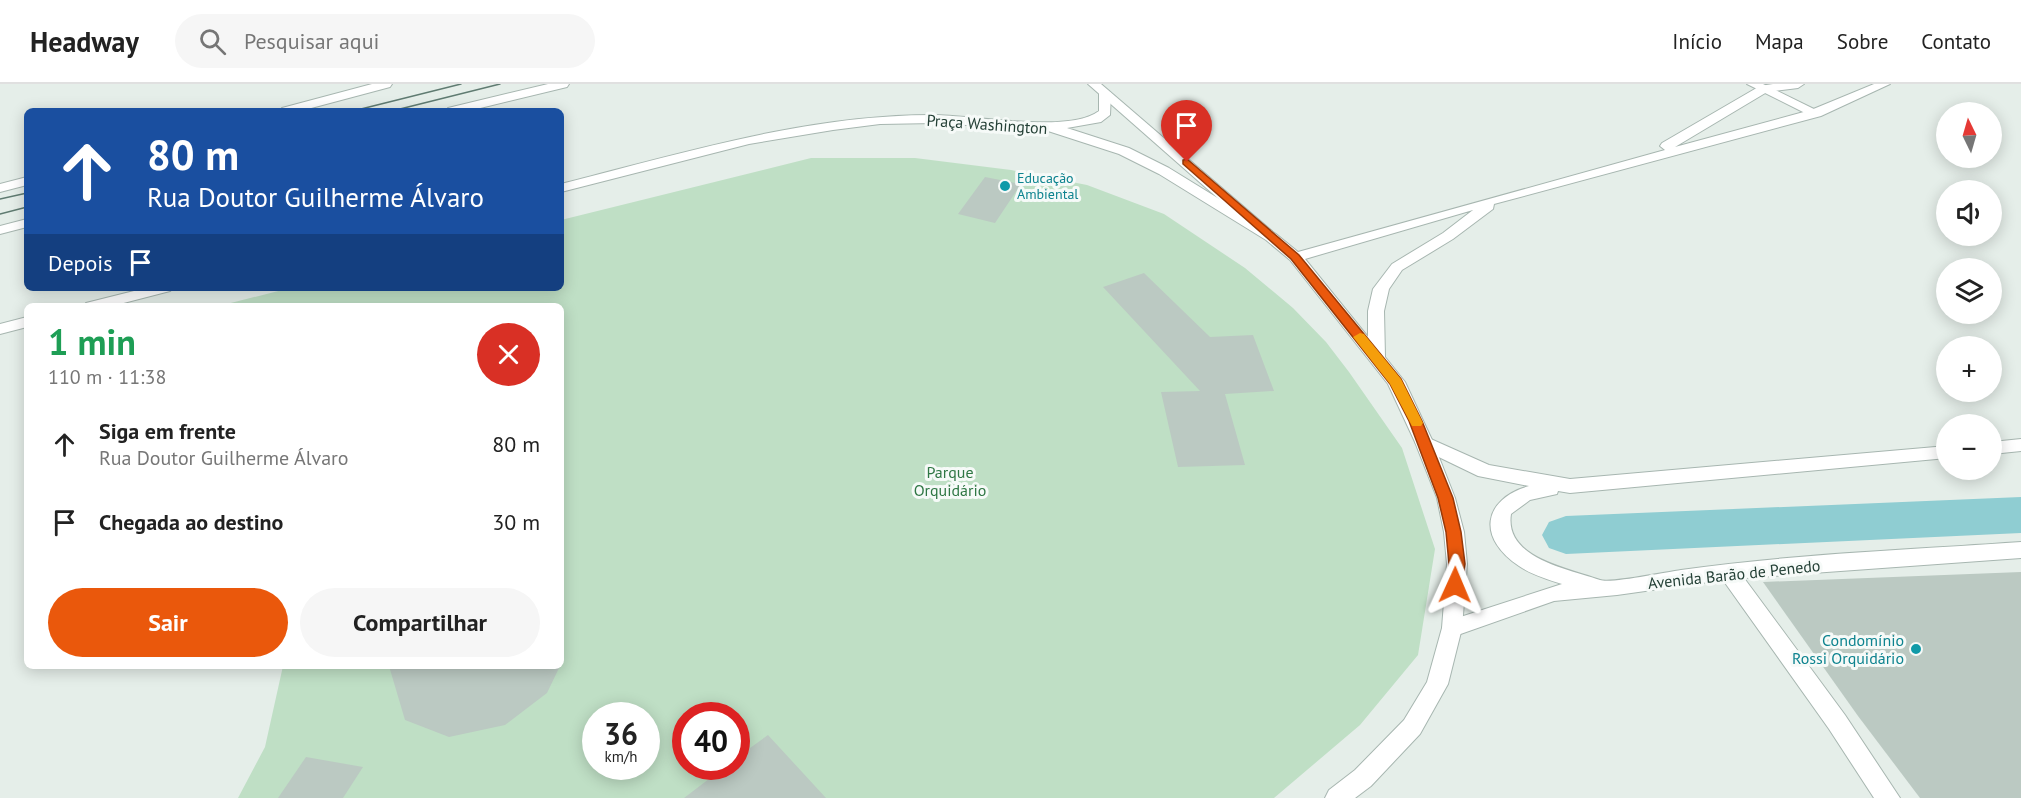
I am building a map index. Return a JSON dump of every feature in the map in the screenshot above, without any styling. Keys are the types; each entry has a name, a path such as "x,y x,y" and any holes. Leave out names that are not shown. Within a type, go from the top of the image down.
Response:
{"street":[{"path":"297,108 386,84"},
{"path":"464,108 563,84"},
{"path":"1094,84 1271,237"},
{"path":"1647,158 1758,87 1798,84"},
{"path":"1295,257 1497,199 1816,113 1884,84"},
{"path":"1758,87 1816,113"},
{"path":"1050,127 1096,119 1105,112 1105,93"},
{"name":"Praça Washington","path":"564,187 749,140 880,120 935,119 1050,127 1124,151 1164,171 1271,237 1295,257 1337,312 1377,356 1401,391 1446,498 1454,532 1457,564 1452,628 1437,684 1412,727 1363,778 1336,798"},
{"path":"0,188 24,182"},
{"path":"1377,356 1376,311 1381,289 1397,267 1448,236 1497,199"},
{"path":"0,231 24,224"},
{"path":"104,303 153,291"},
{"path":"0,329 24,323"},
{"path":"1424,442 1485,471 1570,486"},
{"path":"2002,447 2021,445"},
{"path":"1609,588 1572,580 1533,564 1512,549 1500,529 1502,511 1511,501 1527,492 1570,486 1936,453"},
{"name":"Avenida Barão de Penedo","path":"1452,628 1554,592 1609,588 1728,571 2021,550"},
{"path":"1728,571 1837,722 1888,798"}],"green space":[{"name":"Parque Orquidário","path":"811,158 915,158 1011,170 1087,185 1164,214 1245,268 1293,308 1326,342 1349,372 1402,448 1435,549 1418,655 1360,725 1274,798 238,798 265,747 282,669 564,669 564,303 231,303 278,291 564,291 564,219"}],"building":[{"path":"985,177 1021,184 995,223 958,214"},
{"path":"1144,273 1210,337 1253,335 1274,391 1225,394 1245,465 1178,467 1161,392 1200,391 1103,287"},
{"name":"Condomínio Rossi Orquidário","path":"2021,572 2021,798 1920,798 1858,716 1763,582"},
{"path":"390,669 559,669 547,693 505,725 449,737 405,720"},
{"path":"768,735 826,798 684,798 708,780 750,780 750,748"},
{"path":"306,757 363,767 343,798 278,798"}],"waterway":[{"path":"1566,535 2021,515"}],"tram line":[{"path":"365,108 461,84"},
{"path":"404,108 500,84"},
{"path":"0,199 24,194"},
{"path":"0,214 24,208"}],"slow traffic":[{"path":"1360,337 1396,382 1416,423"}],"place":[{"name":"Educação Ambiental","path":"1005,186"},
{"name":"Condomínio Rossi Orquidário","path":"1916,649"}],"route":[{"path":"1187,162 1295,257 1318,284 1337,312 1377,356 1396,382 1416,421 1446,498 1454,532 1457,564 1455,585"}]}
